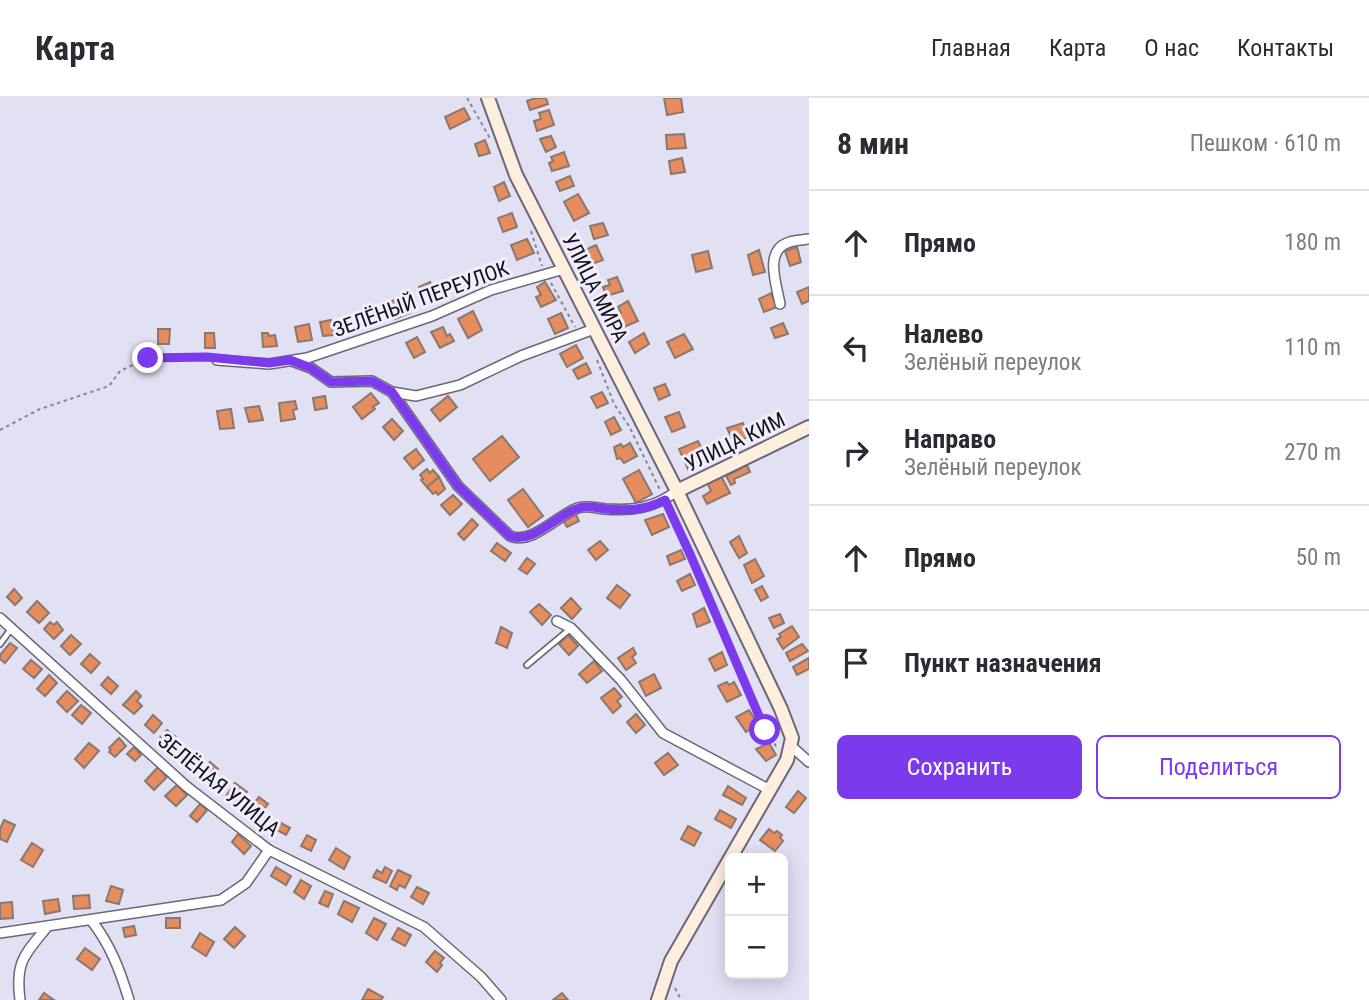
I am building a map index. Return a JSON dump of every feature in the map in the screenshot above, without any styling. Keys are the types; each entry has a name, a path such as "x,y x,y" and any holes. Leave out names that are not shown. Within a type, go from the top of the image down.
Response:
{"street":[{"name":"УЛИЦА МИРА","path":"488,98 516,175 677,491 781,709 791,742"},
{"path":"780,304 773,263 776,250 787,243 809,239"},
{"name":"ЗЕЛЁНЫЙ ПЕРЕУЛОК","path":"217,360 269,363 307,358 432,316 491,290 564,269"},
{"name":"ЗЕЛЁНЫЙ ПЕРЕУЛОК","path":"290,360 311,368 331,382 372,381 392,392 416,396 460,385 521,356 594,329"},
{"path":"392,392 458,486 510,536 519,540 564,513 582,506 627,511 649,508 677,491"},
{"name":"УЛИЦА КИМ","path":"677,491 809,427"},
{"name":"ЗЕЛЁНАЯ УЛИЦА","path":"0,618 186,786 270,849 424,927 481,977 501,1000"},
{"path":"557,621 572,628 621,680 663,733 770,790"},
{"path":"658,1000 671,961 787,760 791,742"},
{"path":"791,742 809,762"},
{"path":"0,933 220,900 246,883 270,849"},
{"path":"91,920 104,937 119,968 129,1000"},
{"path":"20,1000 21,960 48,926"}],"lane":[{"path":"527,664 572,628"},
{"path":"0,644 12,629"}],"path":[{"path":"467,98 494,145"},
{"path":"530,228 545,274 579,333"},
{"path":"594,353 614,404 629,426 690,554 765,730 787,760"},
{"path":"0,430 40,409 109,386 120,371 148,358 207,357 217,360"}],"building":[{"path":"546,98 548,104 530,110 527,101"},
{"path":"664,98 681,98 683,112 667,115"},
{"path":"464,108 470,119 450,129 445,117"},
{"path":"549,110 554,125 537,131 534,121 541,119 539,113"},
{"path":"684,134 686,148 667,149 666,135"},
{"path":"551,136 556,147 546,152 540,139"},
{"path":"485,140 490,153 479,156 475,144"},
{"path":"564,152 569,166 552,171 549,163 553,161 551,157"},
{"path":"682,158 685,172 671,174 669,161"},
{"path":"570,176 574,186 560,191 556,182"},
{"path":"504,182 510,196 499,201 494,187"},
{"path":"578,194 589,213 574,221 564,202"},
{"path":"512,213 517,227 503,232 498,218"},
{"path":"603,223 608,235 594,239 590,226"},
{"path":"527,239 534,253 517,260 511,245"},
{"path":"596,245 603,260 592,264 585,250"},
{"path":"797,247 801,262 790,266 785,251"},
{"path":"759,250 765,272 753,275 748,255"},
{"path":"708,251 712,268 696,272 692,255"},
{"path":"459,277 465,290 456,293 451,280"},
{"path":"617,277 623,291 606,296 603,287 610,285 608,280"},
{"path":"430,282 438,300 426,304 419,287"},
{"path":"545,282 556,300 541,307 536,297 541,295 537,287"},
{"path":"809,287 809,301 802,304 797,292"},
{"path":"771,293 777,307 764,312 759,299"},
{"path":"408,295 412,303 408,306 410,313 395,319 389,302"},
{"path":"628,301 638,321 624,327 617,315 621,313 618,307"},
{"path":"375,308 379,323 367,326 364,311"},
{"path":"473,311 482,330 468,338 458,319"},
{"path":"561,313 568,328 555,334 548,319"},
{"path":"331,320 334,335 323,336 320,322"},
{"path":"783,323 788,334 775,338 771,328"},
{"path":"309,324 312,340 298,342 295,327"},
{"path":"443,327 447,336 450,334 454,341 440,348 431,332"},
{"path":"158,329 170,329 169,344 158,344"},
{"path":"205,333 214,333 215,348 205,348"},
{"path":"262,333 275,335 277,346 263,347"},
{"path":"644,333 649,344 635,353 629,342"},
{"path":"684,334 693,349 675,358 667,342"},
{"path":"417,337 425,352 414,358 406,343"},
{"path":"576,345 583,358 567,367 560,354"},
{"path":"586,363 591,373 578,379 573,370"},
{"path":"665,384 670,395 659,400 654,388"},
{"path":"602,392 608,403 597,408 591,397"},
{"path":"371,393 379,403 362,419 353,407"},
{"path":"325,396 327,408 315,410 313,398"},
{"path":"448,396 457,407 440,421 431,410"},
{"path":"295,401 295,419 281,421 279,403"},
{"path":"259,406 263,420 249,422 245,408"},
{"path":"231,409 234,428 220,429 217,411"},
{"path":"679,412 685,427 672,432 665,417"},
{"path":"614,417 621,430 611,435 605,422"},
{"path":"392,419 403,431 394,440 383,427"},
{"path":"743,423 748,437 734,443 727,428"},
{"path":"502,436 519,457 490,481 473,459"},
{"path":"698,441 707,459 688,469 679,449"},
{"path":"630,443 637,456 624,463 620,458 617,459 614,447 621,444 623,447"},
{"path":"416,449 424,460 413,469 404,458"},
{"path":"747,465 750,472 734,479 735,483 731,485 726,476"},
{"path":"427,469 430,473 433,470 439,477 427,487 420,475"},
{"path":"639,470 652,494 636,503 623,479"},
{"path":"721,476 730,493 707,504 703,496 711,491 707,482"},
{"path":"439,477 445,489 438,495 436,492 433,494 427,487"},
{"path":"523,489 543,516 528,527 508,500"},
{"path":"453,495 462,504 450,515 441,505"},
{"path":"575,513 579,521 567,527 562,519"},
{"path":"663,514 669,527 652,535 645,520"},
{"path":"472,519 478,525 464,540 458,534"},
{"path":"739,536 747,553 739,558 730,542"},
{"path":"600,541 608,550 596,560 588,550"},
{"path":"497,543 511,553 505,561 491,551"},
{"path":"681,550 685,559 670,565 667,556"},
{"path":"527,558 535,564 527,574 519,569"},
{"path":"755,559 764,576 752,583 744,565"},
{"path":"690,574 695,585 682,591 677,581"},
{"path":"617,585 630,595 620,608 607,598"},
{"path":"762,586 768,597 761,601 755,590"},
{"path":"14,589 22,598 15,605 7,597"},
{"path":"571,598 581,609 572,619 561,608"},
{"path":"37,601 49,613 39,623 27,612"},
{"path":"539,604 551,615 542,625 530,612"},
{"path":"704,608 710,622 697,627 693,614"},
{"path":"780,614 784,623 774,628 769,618"},
{"path":"50,622 54,625 57,622 63,630 54,639 44,629"},
{"path":"792,626 799,637 783,649 777,639 781,637 779,634"},
{"path":"501,627 512,633 507,648 496,643"},
{"path":"71,635 81,644 70,655 61,646"},
{"path":"568,635 578,646 569,655 559,644"},
{"path":"10,643 17,648 5,663 0,659 0,655"},
{"path":"802,644 808,651 790,661 786,653"},
{"path":"633,648 636,654 632,657 636,663 626,670 618,658"},
{"path":"722,652 727,665 715,671 709,659"},
{"path":"90,654 100,663 91,673 81,664"},
{"path":"809,658 809,669 797,675 793,667"},
{"path":"31,660 42,669 34,678 23,669"},
{"path":"594,661 602,671 587,683 579,674"},
{"path":"654,674 661,688 646,696 639,682"},
{"path":"49,675 57,683 45,696 37,689"},
{"path":"108,677 118,686 111,694 101,685"},
{"path":"727,682 729,685 734,682 741,695 727,702 718,686"},
{"path":"614,688 622,697 617,701 621,706 613,713 601,698"},
{"path":"67,691 78,701 67,712 57,702"},
{"path":"136,691 141,696 137,701 142,706 134,714 123,705"},
{"path":"81,705 91,713 82,724 72,715"},
{"path":"749,710 758,724 746,732 736,717"},
{"path":"636,714 645,725 636,733 627,722"},
{"path":"153,715 162,723 154,733 145,725"},
{"path":"167,730 176,737 169,747 159,739"},
{"path":"119,738 126,746 115,757 109,752 109,748"},
{"path":"89,743 99,751 84,768 75,759"},
{"path":"769,743 776,755 766,761 756,749"},
{"path":"134,747 141,755 135,761 127,754"},
{"path":"194,752 203,761 196,769 186,760"},
{"path":"668,753 678,765 664,775 655,763"},
{"path":"210,762 218,769 209,781 200,773"},
{"path":"158,767 167,777 154,790 145,781"},
{"path":"235,783 247,792 237,804 226,796"},
{"path":"177,785 187,795 176,806 165,796"},
{"path":"728,786 746,798 742,805 723,795"},
{"path":"798,791 806,798 794,813 786,807"},
{"path":"259,797 268,804 256,819 247,812"},
{"path":"200,804 207,810 197,822 190,816"},
{"path":"720,810 736,819 731,828 715,819"},
{"path":"4,820 15,825 7,842 0,839"},
{"path":"279,822 290,828 286,835 275,829"},
{"path":"688,826 701,833 694,846 681,839"},
{"path":"769,829 782,835 780,837 783,841 775,851 760,840"},
{"path":"238,834 251,846 244,854 232,842"},
{"path":"307,835 316,840 311,851 301,846"},
{"path":"32,843 43,850 33,867 21,860"},
{"path":"336,848 350,857 344,869 329,860"},
{"path":"276,867 291,876 286,885 271,876"},
{"path":"385,867 392,871 386,883 373,877 377,870 382,873"},
{"path":"398,870 411,876 405,888 399,885 397,890 390,886"},
{"path":"301,880 311,886 304,899 294,892"},
{"path":"111,886 123,890 119,904 106,901"},
{"path":"417,887 429,893 423,904 411,897"},
{"path":"325,891 333,894 328,907 319,903"},
{"path":"89,895 90,908 74,909 73,896"},
{"path":"58,899 60,911 45,914 43,901"},
{"path":"344,901 359,908 352,922 338,914"},
{"path":"12,902 13,918 0,919 0,903"},
{"path":"166,918 180,918 180,928 166,928"},
{"path":"374,918 386,924 377,940 366,933"},
{"path":"134,926 136,935 125,937 123,928"},
{"path":"235,927 245,936 234,948 224,939"},
{"path":"398,928 411,935 405,946 392,939"},
{"path":"200,933 214,942 206,956 192,947"},
{"path":"85,948 100,959 92,970 77,959"},
{"path":"435,951 444,958 437,972 426,962"},
{"path":"368,989 383,997 381,1000 362,1000"},
{"path":"44,993 54,1000 39,1000"},
{"path":"562,993 568,1000 553,1000"}],"route":[{"path":"148,358 207,357 269,363 290,360 311,368 331,382 372,381 392,392 458,486 510,536 519,540 564,513 582,506 627,511 649,508 665,500 765,730"}]}
